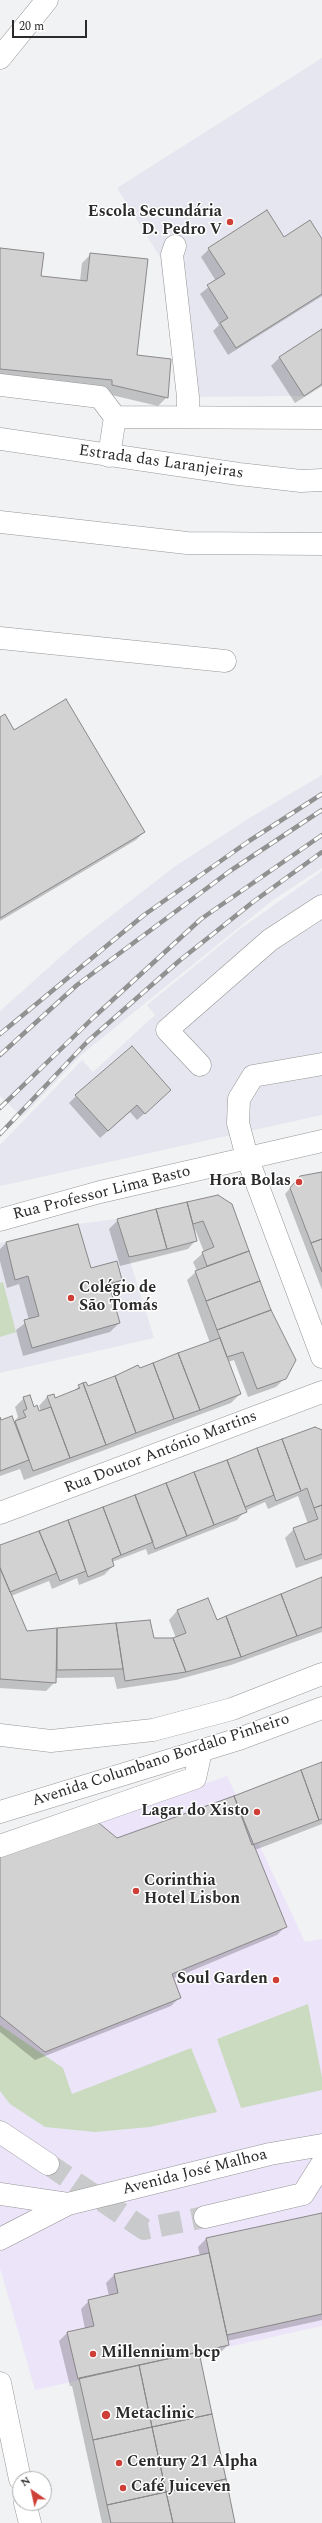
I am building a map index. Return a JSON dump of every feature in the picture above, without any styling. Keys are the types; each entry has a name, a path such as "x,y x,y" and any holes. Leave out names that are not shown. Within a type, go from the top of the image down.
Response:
{"street":[{"path":"0,58 47,0"},
{"path":"174,246 172,255 188,397 188,417"},
{"path":"0,385 100,397 114,417 109,456"},
{"path":"114,417 322,418"},
{"name":"Estrada das Laranjeiras","path":"0,439 109,456 301,481 322,480"},
{"path":"0,522 188,543 322,544"},
{"path":"0,638 225,661"},
{"path":"200,1065 167,1030 270,940 322,906"},
{"path":"322,1064 253,1076 239,1098 238,1123 247,1158 322,1357"},
{"name":"Rua Professor Lima Basto","path":"0,1220 100,1192 322,1141"},
{"name":"Rua Doutor António Martins","path":"0,1513 322,1392"},
{"name":"Avenida Columbano Bordalo Pinheiro","path":"0,1735 51,1740 153,1730 232,1709 322,1674"},
{"name":"Avenida Columbano Bordalo Pinheiro","path":"0,1812 201,1751 322,1708"},
{"path":"0,1846 195,1778 201,1751"},
{"path":"0,2132 48,2164"},
{"name":"Avenida José Malhoa","path":"0,2239 68,2204 270,2154 322,2145"},
{"path":"204,2217 303,2194 322,2164"},
{"name":"Avenida José Malhoa","path":"0,2194 68,2204"},
{"path":"0,2383 18,2471"},
{"path":"27,2511 30,2523"}],"shaded area":[{"name":"Escola Secundária D. Pedro V","path":"322,58 322,384 304,396 177,397 160,257 117,188"},
{"path":"322,775 322,868 273,900 81,1055 22,1117 0,1096 0,1011 75,944 174,867 251,817"},
{"path":"322,871 322,1115 0,1186 0,1145 82,1060 93,1072 155,1015 147,1005 240,929"},
{"name":"Colégio de São Tomás","path":"117,1219 154,1338 0,1373 0,1243 78,1224"},
{"path":"227,1776 305,1942 322,1939 322,2326 35,2390 0,2268 0,1855"}],"green space":[{"path":"3,1282 16,1332 0,1337 0,1283"},
{"path":"308,2004 322,2078 322,2090 241,2108 217,2039"},
{"path":"0,2025 63,2068 72,2094 191,2048 217,2112 150,2127 95,2132 45,2127 10,2104 0,2091"}],"building":[{"path":"267,210 284,237 310,220 322,239 322,294 236,348 220,323 228,318 207,285 225,274 208,248"},
{"path":"0,248 44,253 41,276 87,281 90,253 148,259 137,355 171,359 168,398 112,385 112,380 0,369"},
{"path":"322,329 322,384 304,396 279,357"},
{"path":"66,699 145,832 0,918 0,717 5,714 14,730"},
{"path":"132,1046 171,1090 145,1114 137,1105 108,1131 75,1095"},
{"path":"322,1172 322,1239 311,1243 290,1188 300,1176"},
{"path":"218,1195 232,1204 249,1251 207,1266 202,1252 214,1247 203,1221 193,1224 187,1202"},
{"path":"187,1202 197,1241 167,1249 156,1209"},
{"path":"156,1209 167,1249 129,1257 117,1219"},
{"path":"78,1224 91,1268 117,1261 122,1280 109,1284 120,1323 32,1348 24,1320 39,1316 28,1276 15,1280 6,1242"},
{"path":"322,1239 322,1272 311,1243"},
{"path":"249,1251 260,1281 206,1301 195,1271"},
{"path":"260,1281 271,1310 217,1330 206,1301"},
{"path":"271,1310 296,1360 286,1379 257,1389 243,1352 227,1357 217,1330"},
{"path":"220,1338 241,1394 200,1410 178,1353"},
{"path":"178,1353 200,1410 174,1419 153,1363"},
{"path":"153,1363 174,1419 136,1433 115,1376 138,1365 140,1368"},
{"path":"115,1376 136,1433 106,1445 83,1383 86,1382 88,1386"},
{"path":"83,1383 106,1445 70,1458 47,1396 54,1394 55,1398 80,1388 78,1385"},
{"path":"30,1395 34,1407 37,1405 39,1411 51,1407 70,1458 33,1471 15,1421 26,1417 23,1411 27,1409 23,1397"},
{"path":"12,1416 29,1460 0,1471 0,1417 1,1420"},
{"path":"315,1427 322,1430 322,1505 314,1508 307,1488 301,1491 282,1439"},
{"path":"282,1439 301,1491 276,1501 257,1448"},
{"path":"257,1448 274,1495 245,1507 227,1460"},
{"path":"227,1460 247,1512 214,1525 194,1472"},
{"path":"194,1472 214,1525 187,1536 166,1483"},
{"path":"166,1483 187,1536 155,1549 135,1495"},
{"path":"135,1495 153,1542 121,1555 103,1507"},
{"path":"322,1505 322,1554 305,1560 293,1528 318,1519 314,1508"},
{"path":"103,1507 121,1555 112,1559 114,1566 88,1577 68,1520"},
{"path":"68,1520 86,1571 60,1581 39,1531"},
{"path":"39,1531 57,1573 10,1592 0,1568 0,1545"},
{"path":"0,1568 27,1631 57,1628 56,1683 0,1679"},
{"path":"322,1577 322,1627 297,1636 281,1594"},
{"path":"281,1594 297,1636 241,1657 226,1616"},
{"path":"208,1598 217,1620 226,1616 241,1657 186,1672 173,1638 186,1633 177,1610"},
{"path":"150,1620 154,1638 173,1638 186,1672 125,1681 116,1623"},
{"path":"116,1623 123,1669 57,1670 57,1628"},
{"path":"322,1762 322,1819 319,1820 301,1770"},
{"path":"301,1770 319,1820 252,1845 234,1796"},
{"name":"Corinthia Hotel Lisbon","path":"234,1796 287,1927 172,1974 181,1998 45,2052 0,2016 0,1855 94,1819 117,1838"},
{"path":"322,2213 322,2314 227,2335 206,2238"},
{"path":"209,2253 229,2345 78,2379 67,2332 94,2326 88,2300 118,2293 114,2274"},
{"path":"199,2352 212,2414 152,2427 139,2365"},
{"path":"139,2365 152,2427 93,2440 79,2378"},
{"path":"212,2414 226,2479 166,2492 152,2427"},
{"path":"152,2427 166,2492 107,2505 93,2440"},
{"path":"226,2479 235,2523 173,2523 166,2492"},
{"path":"166,2492 173,2523 111,2523 107,2505"}],"tunnel":[{"path":"48,2164 144,2229 205,2217"}],"railway":[{"path":"0,1034 144,915 249,841 322,794"},
{"path":"0,1055 77,985 230,871 322,810"},
{"path":"0,1108 94,1017 201,919 322,835"},
{"path":"0,1134 88,1041 179,961 253,902 322,852"}],"place":[{"name":"Escola Secundária D. Pedro V","path":"230,222"},
{"name":"Hora Bolas","path":"299,1182"},
{"name":"Colégio de São Tomás","path":"71,1298"},
{"name":"Lagar do Xisto","path":"257,1812"},
{"name":"Corinthia Hotel Lisbon","path":"136,1891"},
{"name":"Soul Garden","path":"276,1980"},
{"name":"Millennium bcp","path":"93,2354"},
{"name":"Metaclinic","path":"106,2415"},
{"name":"Century 21 Alpha","path":"119,2463"},
{"name":"Café Juiceven","path":"123,2488"}]}
